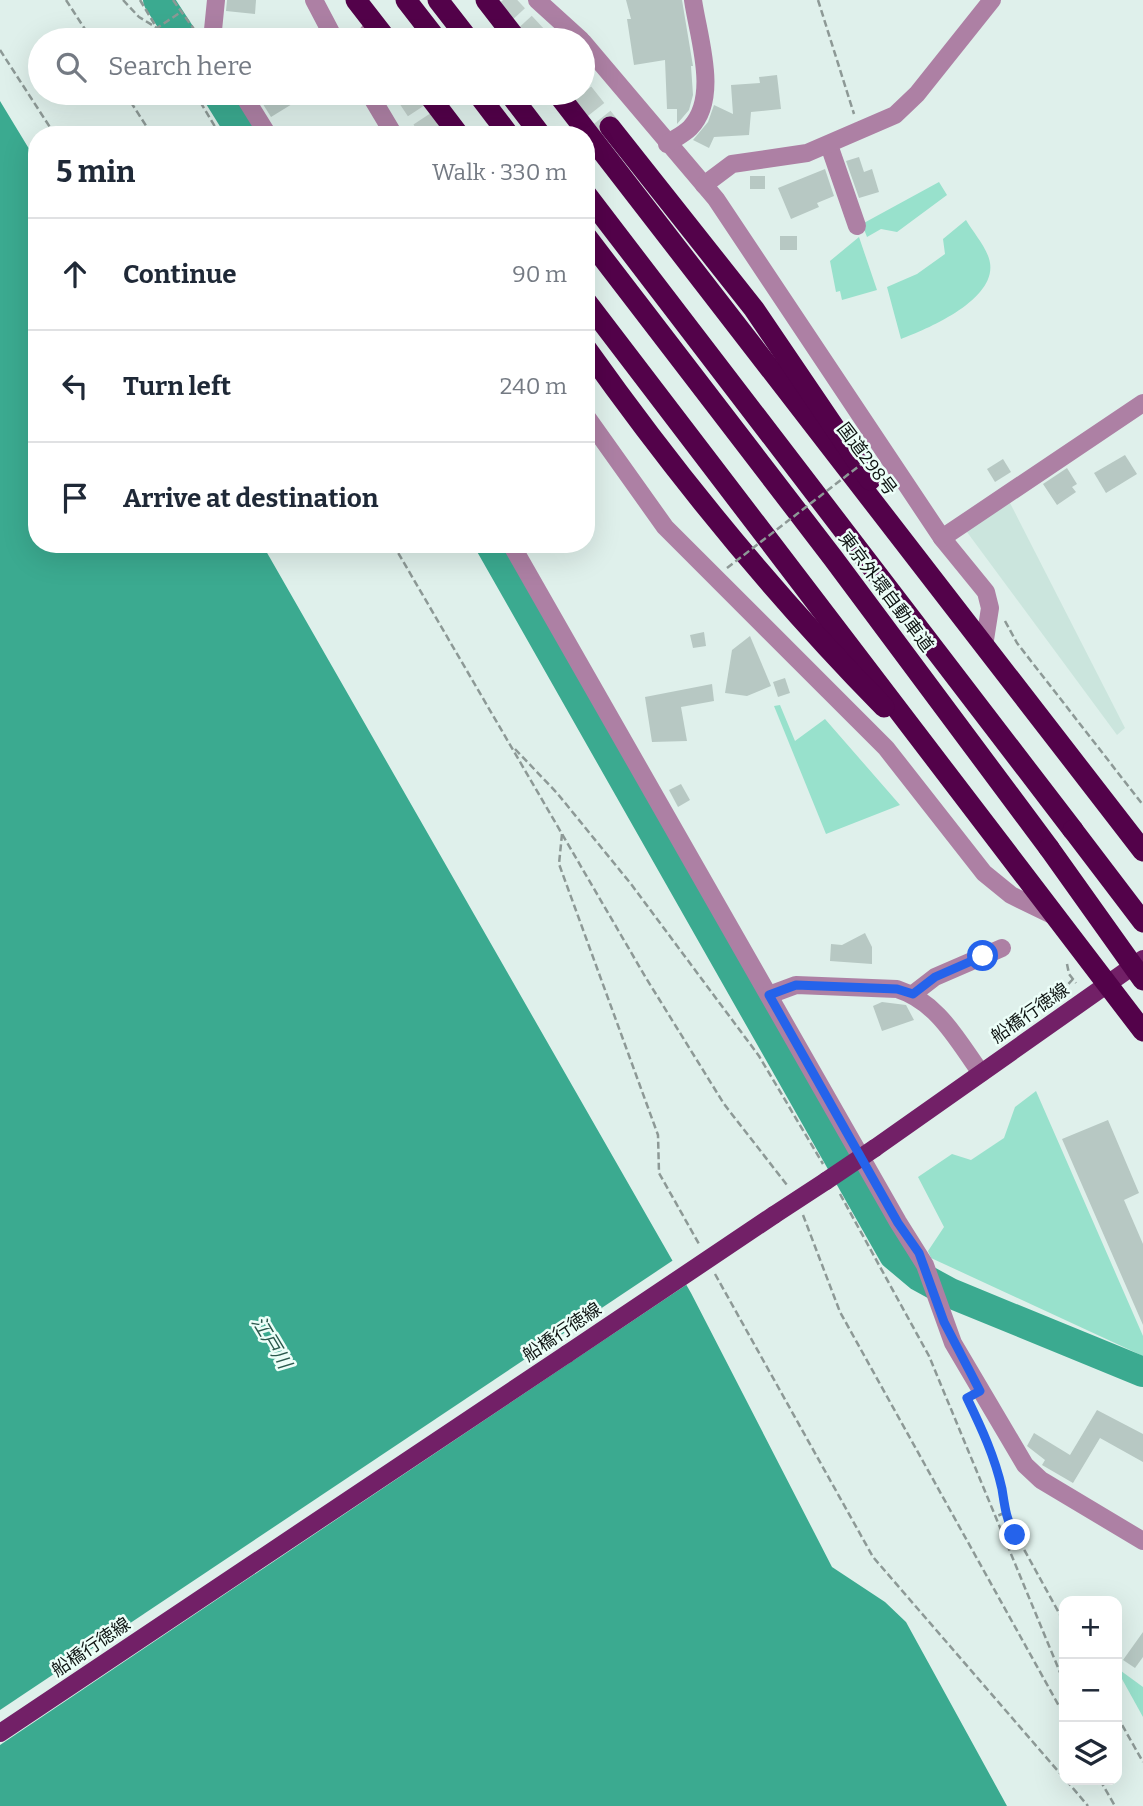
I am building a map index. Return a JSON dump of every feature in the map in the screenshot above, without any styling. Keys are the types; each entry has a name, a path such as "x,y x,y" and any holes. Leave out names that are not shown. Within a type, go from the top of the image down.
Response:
{"highway":[{"path":"356,0 371,28"},
{"path":"406,0 428,28"},
{"path":"438,0 459,28"},
{"path":"486,0 508,28"},
{"path":"436,105 452,126"},
{"path":"486,105 502,126"},
{"path":"518,105 534,126"},
{"name":"国道298号","path":"566,105 582,126"},
{"path":"610,127 754,309 799,372 883,500 924,572"},
{"name":"国道298号","path":"595,143 924,572 1143,851"},
{"name":"東京外環自動車道","path":"595,206 1143,922"},
{"name":"東京外環自動車道","path":"595,248 833,558 1143,980"},
{"path":"595,313 1143,1031"},
{"path":"595,361 665,458 766,580 865,688 944,768"}],"main road":[{"name":"船橋行徳線","path":"0,1733 774,1215 830,1181 1143,959"}],"street":[{"path":"213,28 216,0"},
{"path":"314,0 329,28"},
{"path":"537,0 568,28"},
{"path":"667,144 689,129 704,104 704,74 693,0"},
{"path":"704,185 723,169 743,160 807,153 860,132 895,114 917,94 992,0"},
{"path":"595,57 723,209 942,538 990,599 984,646"},
{"path":"249,105 262,126"},
{"path":"376,105 389,126"},
{"path":"829,145 857,226"},
{"path":"942,538 1143,403"},
{"path":"595,429 665,527 886,748 984,873 1011,895 1060,920"},
{"path":"516,553 925,1265 954,1343 1018,1455 1041,1480 1143,1541"},
{"path":"913,994 935,977 1002,948"},
{"path":"769,995 796,985 897,989 913,994 935,1011 981,1073"}],"path":[{"path":"66,0 84,28"},
{"path":"123,0 139,17 157,28"},
{"path":"140,0 157,28"},
{"path":"173,0 193,28"},
{"path":"818,0 860,132"},
{"path":"157,28 181,12"},
{"path":"0,50 28,93"},
{"path":"36,105 49,126"},
{"path":"133,105 146,126"},
{"path":"202,105 215,126"},
{"path":"727,568 872,456"},
{"path":"398,553 724,1104 796,1201 840,1312 1059,1706"},
{"path":"510,744 557,793 631,884 759,1056 929,1356 1059,1670"},
{"path":"562,834 559,864 658,1135 659,1172 699,1245"},
{"path":"1069,974 1077,984"},
{"path":"712,1269 873,1558 1059,1772"},
{"path":"983,1429 1002,1489 1004,1514 1059,1613"},
{"path":"995,1517 1004,1514"},
{"path":"1120,1722 1143,1762"},
{"path":"1070,1785 1088,1806"},
{"path":"1103,1785 1115,1806"}],"shaded area":[{"path":"939,182 947,195 897,232 881,229 867,237 862,224"},
{"path":"966,220 989,258 989,276 982,289 958,311 901,339 887,287 917,274 945,254 943,239"},
{"path":"859,237 877,290 842,300 840,291 836,292 830,261"},
{"path":"1008,499 1125,728 1117,735 964,528"},
{"path":"780,705 795,741 825,719 900,805 826,834 774,706"},
{"path":"1036,1091 1143,1336 1143,1356 931,1258 928,1251 944,1227 918,1177 952,1154 971,1160 1004,1138 1015,1107"},
{"path":"1122,1672 1143,1687 1143,1717 1122,1679"}],"water":[{"name":"江戸川","path":"0,101 28,147 28,553 267,553 691,1293 832,1567 885,1602 906,1622 1007,1806 0,1806"}],"pier":[{"path":"675,1259 689,1283 0,1745 0,1710"}],"building":[{"path":"227,0 256,0 255,14 226,11"},
{"path":"626,0 682,0 693,66 693,95 689,110 677,124 677,109 667,109 665,60 634,65 627,19 631,19"},
{"path":"777,75 781,109 751,112 749,135 714,137 709,148 693,140 708,122 714,105 733,114 731,85 760,83 759,77"},
{"path":"264,105 290,105 271,117"},
{"path":"859,157 864,172 872,169 879,192 859,198 846,161"},
{"path":"825,169 834,196 817,203 819,207 791,219 778,188"},
{"path":"750,176 765,176 765,189 750,189"},
{"path":"780,236 797,236 797,250 780,250"},
{"path":"1125,455 1137,474 1106,493 1094,473"},
{"path":"1003,459 1011,472 995,482 987,469"},
{"path":"1067,468 1077,484 1072,487 1076,492 1057,505 1043,484"},
{"path":"704,632 706,646 693,648 690,635"},
{"path":"750,636 771,686 747,696 725,693 732,650"},
{"path":"785,678 790,693 778,697 773,682"},
{"path":"712,684 714,701 681,707 687,741 652,742 645,697"},
{"path":"681,784 690,800 678,807 669,790"},
{"path":"865,933 872,947 872,964 830,961 831,944 842,945"},
{"path":"882,1002 906,1005 914,1020 882,1031 873,1006"},
{"path":"1108,1120 1139,1193 1124,1200 1143,1244 1143,1325 1062,1139"},
{"path":"1097,1410 1143,1434 1143,1462 1100,1438 1073,1483 1042,1465 1045,1460 1027,1446 1034,1433 1070,1455"},
{"path":"1143,1632 1143,1657 1135,1668 1123,1660"}],"waterway":[{"path":"158,0 176,28"},
{"path":"224,105 237,126"},
{"path":"495,553 894,1255 919,1276 950,1293 1143,1372"}],"tunnel":[{"path":"503,0 529,28"},
{"path":"413,105 427,126"},
{"path":"593,105 610,127"}],"route":[{"path":"983,956 935,977 913,994 897,989 796,985 769,995 898,1223 925,1265 944,1322 980,1391 967,1398 983,1429 1002,1489 1004,1514 1015,1535"}]}
